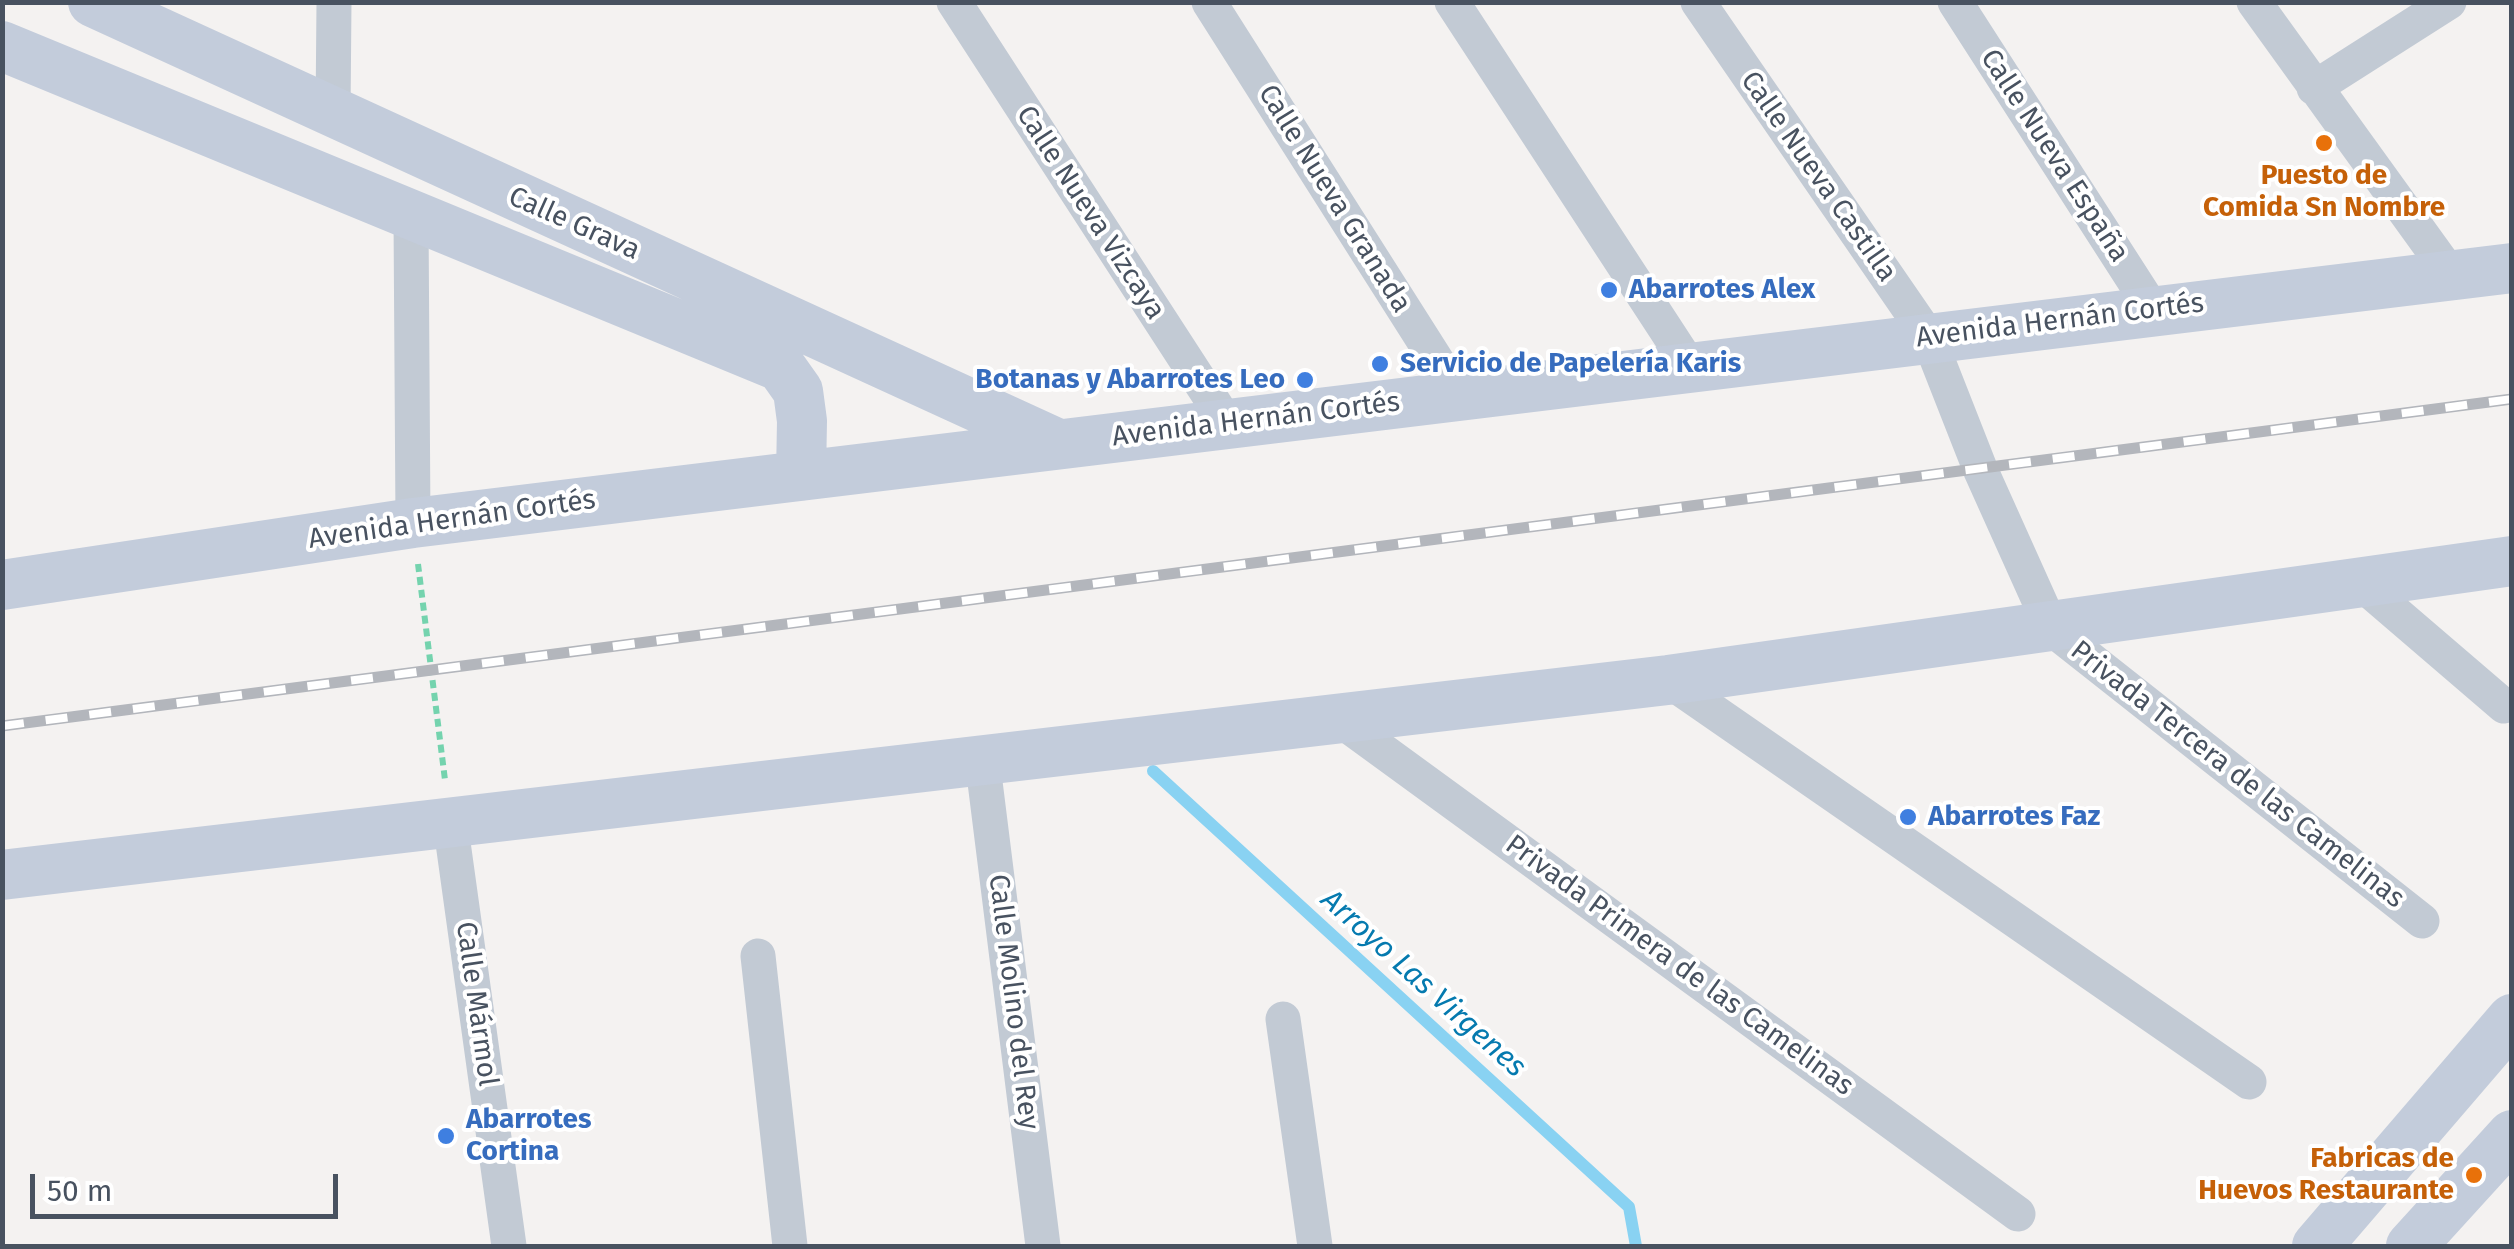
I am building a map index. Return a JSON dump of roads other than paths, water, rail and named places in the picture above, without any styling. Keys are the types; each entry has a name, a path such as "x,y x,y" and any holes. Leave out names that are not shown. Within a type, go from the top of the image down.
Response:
{"main road":[{"name":"Calle Grava","path":"93,2 1056,443"},
{"name":"Calle Grava","path":"2,46 781,367 798,392 801,476"},
{"name":"Avenida Hernán Cortés","path":"2,586 413,523 2512,268"},
{"path":"2,875 1668,680 2512,561"},
{"path":"2317,1246 2512,1019"},
{"path":"2411,1246 2512,1135"}],"street":[{"path":"332,114 334,2"},
{"name":"Calle Nueva Vizcaya","path":"954,2 1226,424"},
{"name":"Calle Nueva Granada","path":"1208,2 1459,396"},
{"path":"1452,2 1689,365"},
{"name":"Calle Nueva Castilla","path":"1698,2 1928,336 1980,471 2052,628"},
{"name":"Calle Nueva España","path":"1955,2 2153,310"},
{"path":"2254,2 2451,275"},
{"path":"2314,88 2449,2"},
{"path":"411,217 413,523"},
{"path":"2363,585 2504,706"},
{"name":"Privada Tercera de las Camelinas","path":"2052,628 2422,921"},
{"path":"1668,680 2249,1082"},
{"name":"Privada Primera de las Camelinas","path":"1339,719 2018,1214"},
{"name":"Calle Molino del Rey","path":"982,758 1043,1246"},
{"name":"Calle Mármol","path":"450,820 510,1246"},
{"path":"758,956 790,1246"},
{"path":"1284,1019 1315,1246"}],"waterway":[{"name":"Arroyo Las Virgenes","path":"1153,771 1629,1207 1636,1246"}],"railway":[{"path":"2,726 2512,399"}],"place":[{"name":"Puesto de Comida Sn Nombre","path":"2324,143"},
{"name":"Abarrotes Alex","path":"1609,290"},
{"name":"Servicio de Papelería Karis","path":"1380,364"},
{"name":"Botanas y Abarrotes Leo","path":"1305,380"},
{"name":"Abarrotes Faz","path":"1908,817"},
{"name":"Abarrotes Cortina","path":"446,1136"},
{"name":"Fabricas de Huevos Restaurante","path":"2474,1175"}]}
